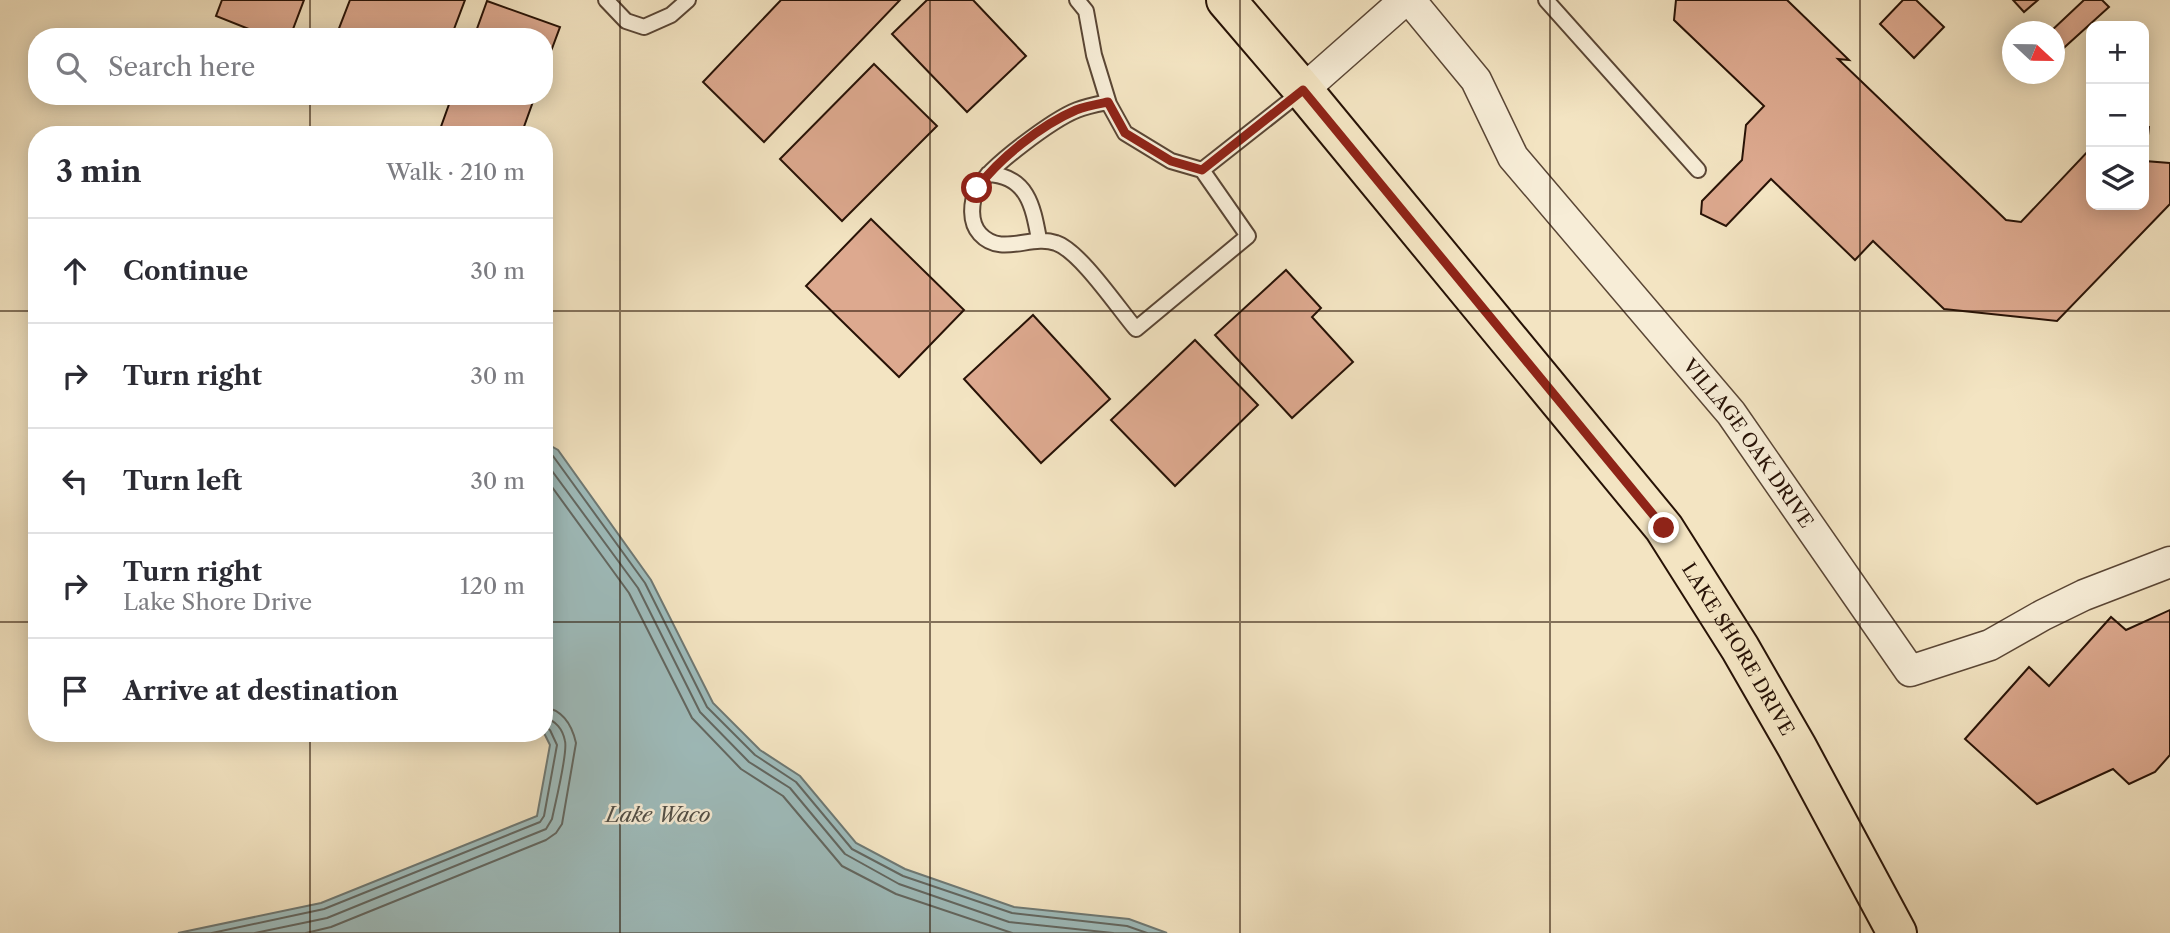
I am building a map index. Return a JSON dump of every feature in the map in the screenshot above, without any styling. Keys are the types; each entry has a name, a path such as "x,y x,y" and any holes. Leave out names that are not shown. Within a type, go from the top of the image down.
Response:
{"main road":[{"name":"LAKE SHORE DRIVE","path":"1226,0 1664,528 1740,648 1797,747 1897,933"}],"street":[{"path":"1303,90 1407,0"},
{"name":"VILLAGE OAK DRIVE","path":"1407,0 1476,80 1513,157 1731,412 1910,671 1990,645 2084,595 2170,562"}],"lane":[{"path":"606,0 626,21 644,27 671,15 688,0"},
{"path":"1077,0 1086,12 1094,55 1108,102 1125,133 1171,161 1202,170 1248,236 1136,329 1081,262 1058,243 1039,239 1006,246 993,243 980,234 973,221 972,208 977,188 988,174 1052,123 1078,109 1108,102"},
{"path":"1546,0 1698,170"},
{"path":"1202,170 1303,90"},
{"path":"988,174 998,175 1019,184 1027,194 1034,210 1039,239"}],"water":[{"name":"Lake Waco","path":"553,447 558,450 651,580 713,703 760,750 800,776 856,843 905,869 1014,907 1129,919 1167,933 178,933 321,903 537,816 548,742 553,742"}],"building":[{"path":"222,0 304,0 293,28 246,28 216,16"},
{"path":"350,0 465,0 454,28 339,28"},
{"path":"781,0 900,0 764,142 703,82"},
{"path":"927,0 973,0 1026,56 967,112 892,34"},
{"path":"1676,0 1787,0 1849,60 1838,59 2006,220 2021,222 2086,153 2086,210 2149,210 2149,161 2170,163 2170,204 2057,321 1944,309 1873,241 1855,260 1771,179 1726,226 1701,214 1702,201 1742,160 1746,125 1764,106 1674,20"},
{"path":"1903,0 1916,0 1944,27 1914,58 1880,24"},
{"path":"2013,0 2038,0 2024,12"},
{"path":"2084,0 2102,0 2109,7 2094,21 2086,21 2086,28 2065,47 2065,21 2062,21"},
{"path":"487,1 560,27 553,46 553,28 477,28"},
{"path":"874,64 937,126 842,221 780,159"},
{"path":"449,105 532,105 524,126 441,126"},
{"path":"871,219 964,310 899,377 806,286"},
{"path":"1286,270 1321,308 1312,317 1353,362 1292,418 1215,335"},
{"path":"1033,315 1110,399 1041,463 964,379"},
{"path":"1195,340 1258,405 1175,486 1111,420"},
{"path":"2170,610 2170,755 2155,772 2129,784 2113,769 2037,804 1965,739 2029,667 2049,686 2111,617 2126,630"}],"route":[{"path":"977,188 988,174 1052,123 1078,109 1108,102 1125,133 1171,161 1202,170 1303,90 1664,528"}]}
